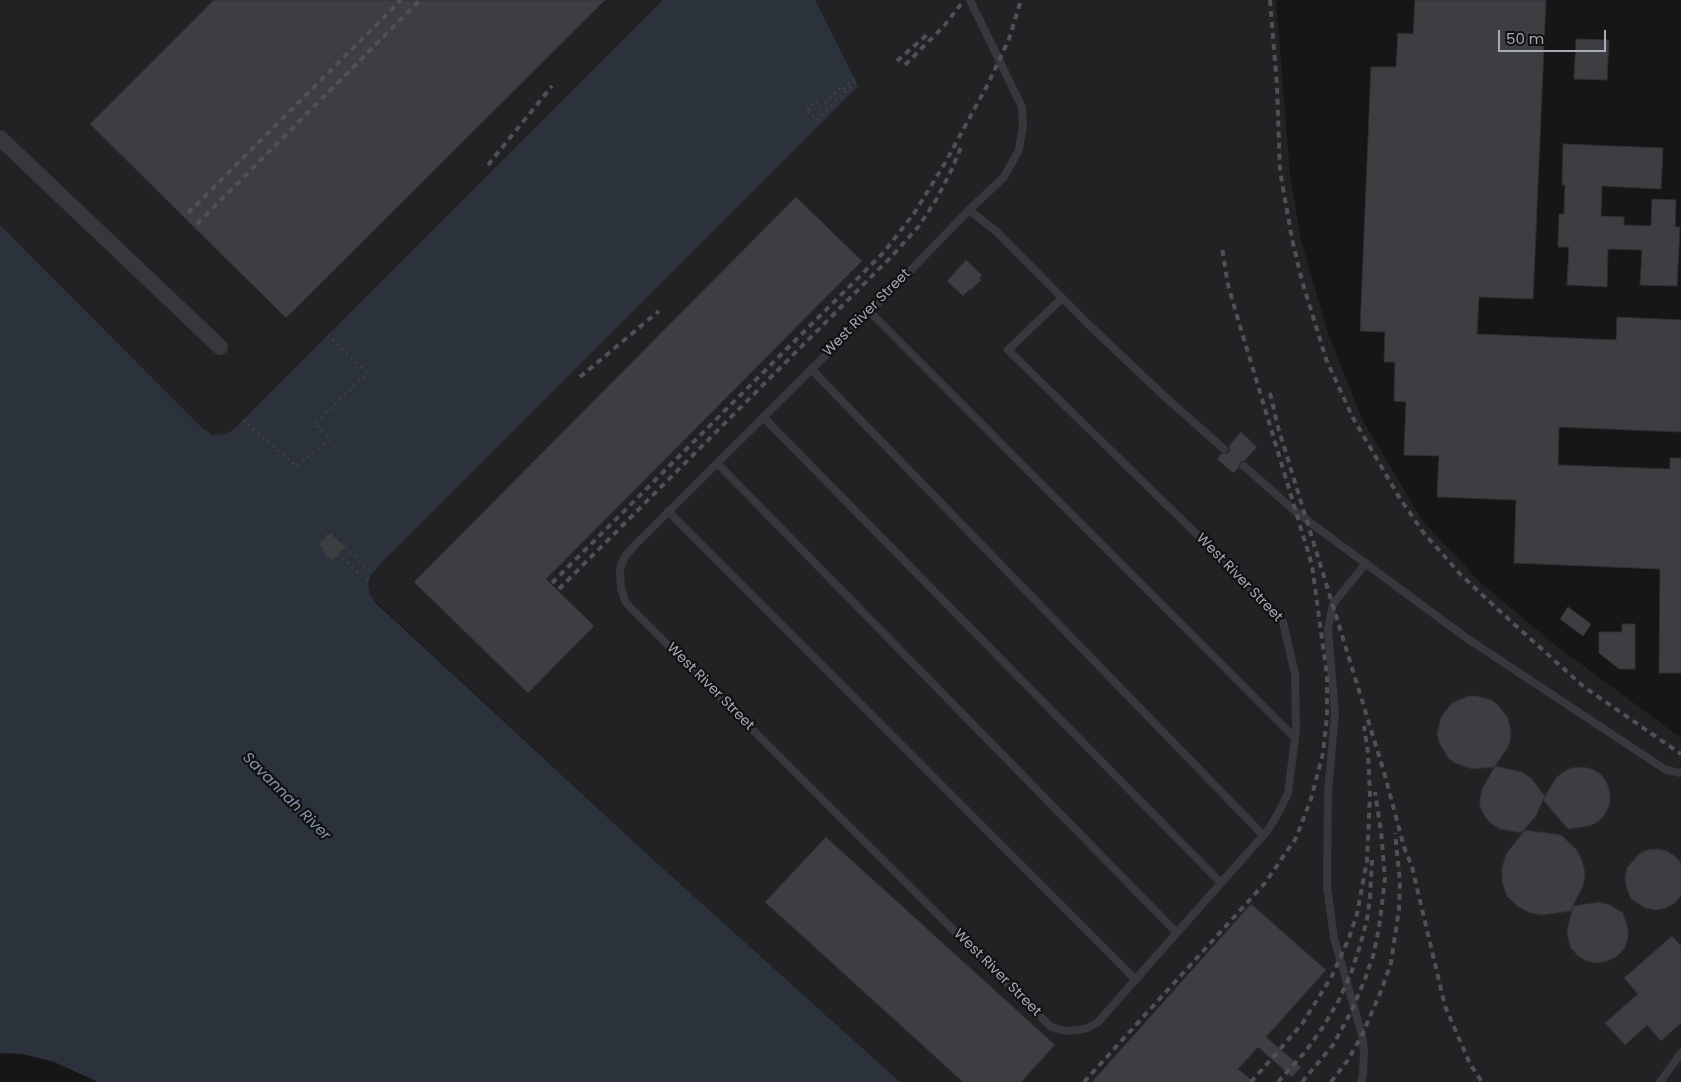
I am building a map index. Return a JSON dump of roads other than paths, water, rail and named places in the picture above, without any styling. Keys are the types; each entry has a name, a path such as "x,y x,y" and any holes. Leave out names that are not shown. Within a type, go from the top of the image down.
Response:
{"street":[{"path":"0,138 220,347"}],"lane":[{"name":"West River Street","path":"970,0 1022,107 1023,125 1019,150 1004,177 625,556 620,569 620,589 626,603 1051,1027 1066,1031 1085,1029 1098,1023 1263,835 1279,812 1288,792 1296,738 1295,674 1283,622 1219,556 1008,350 1062,298"},
{"path":"969,210 997,232 1062,298 1156,388 1224,449"},
{"path":"869,311 1296,738"},
{"path":"811,369 1263,835"},
{"path":"763,416 1221,883"},
{"path":"717,463 1177,933"},
{"path":"1244,466 1296,512 1465,636 1666,770 1681,773"},
{"path":"668,511 1136,980"},
{"path":"1361,1082 1364,1052 1362,1035 1334,938 1327,887 1328,792 1335,713 1328,629 1333,604 1366,563"},
{"path":"1660,1082 1681,1053"}],"water":[{"name":"Savannah River","path":"663,0 815,0 858,86 386,558 371,575 368,584 370,594 376,603 646,853 900,1082 98,1082 54,1062 22,1054 0,1053 0,225 202,428 213,435 226,434 234,429"}],"railway":[{"path":"188,213 401,0"},
{"path":"197,224 420,0"},
{"path":"905,65 944,26 964,0"},
{"path":"552,583 884,252 915,212 945,163 988,84 1009,39 1021,0"},
{"path":"1270,0 1277,86 1280,171 1292,239 1302,281 1326,359 1353,418 1399,497 1423,532 1461,575 1584,687 1681,754"},
{"path":"897,61 929,33"},
{"path":"488,165 552,86"},
{"path":"559,589 890,258 919,226 936,200 961,147"},
{"path":"1084,1082 1265,883 1296,838 1311,799 1323,753 1327,716 1327,676 1312,565 1228,285 1222,247"},
{"path":"580,377 659,311"},
{"path":"1270,393 1278,427 1384,772 1404,847 1412,867 1445,1006 1470,1064 1482,1082"},
{"path":"1251,1082 1302,1024 1332,976 1349,938 1357,914 1367,861 1370,795 1368,753 1364,726"},
{"path":"1302,1082 1333,1045 1351,1012 1373,956 1379,928 1385,879 1381,831 1375,792"},
{"path":"1331,1082 1348,1060 1362,1035 1391,963 1399,909 1400,882 1395,833"},
{"path":"1278,1082 1305,1052 1323,1027 1339,1000 1351,973 1367,920 1372,860"}]}
